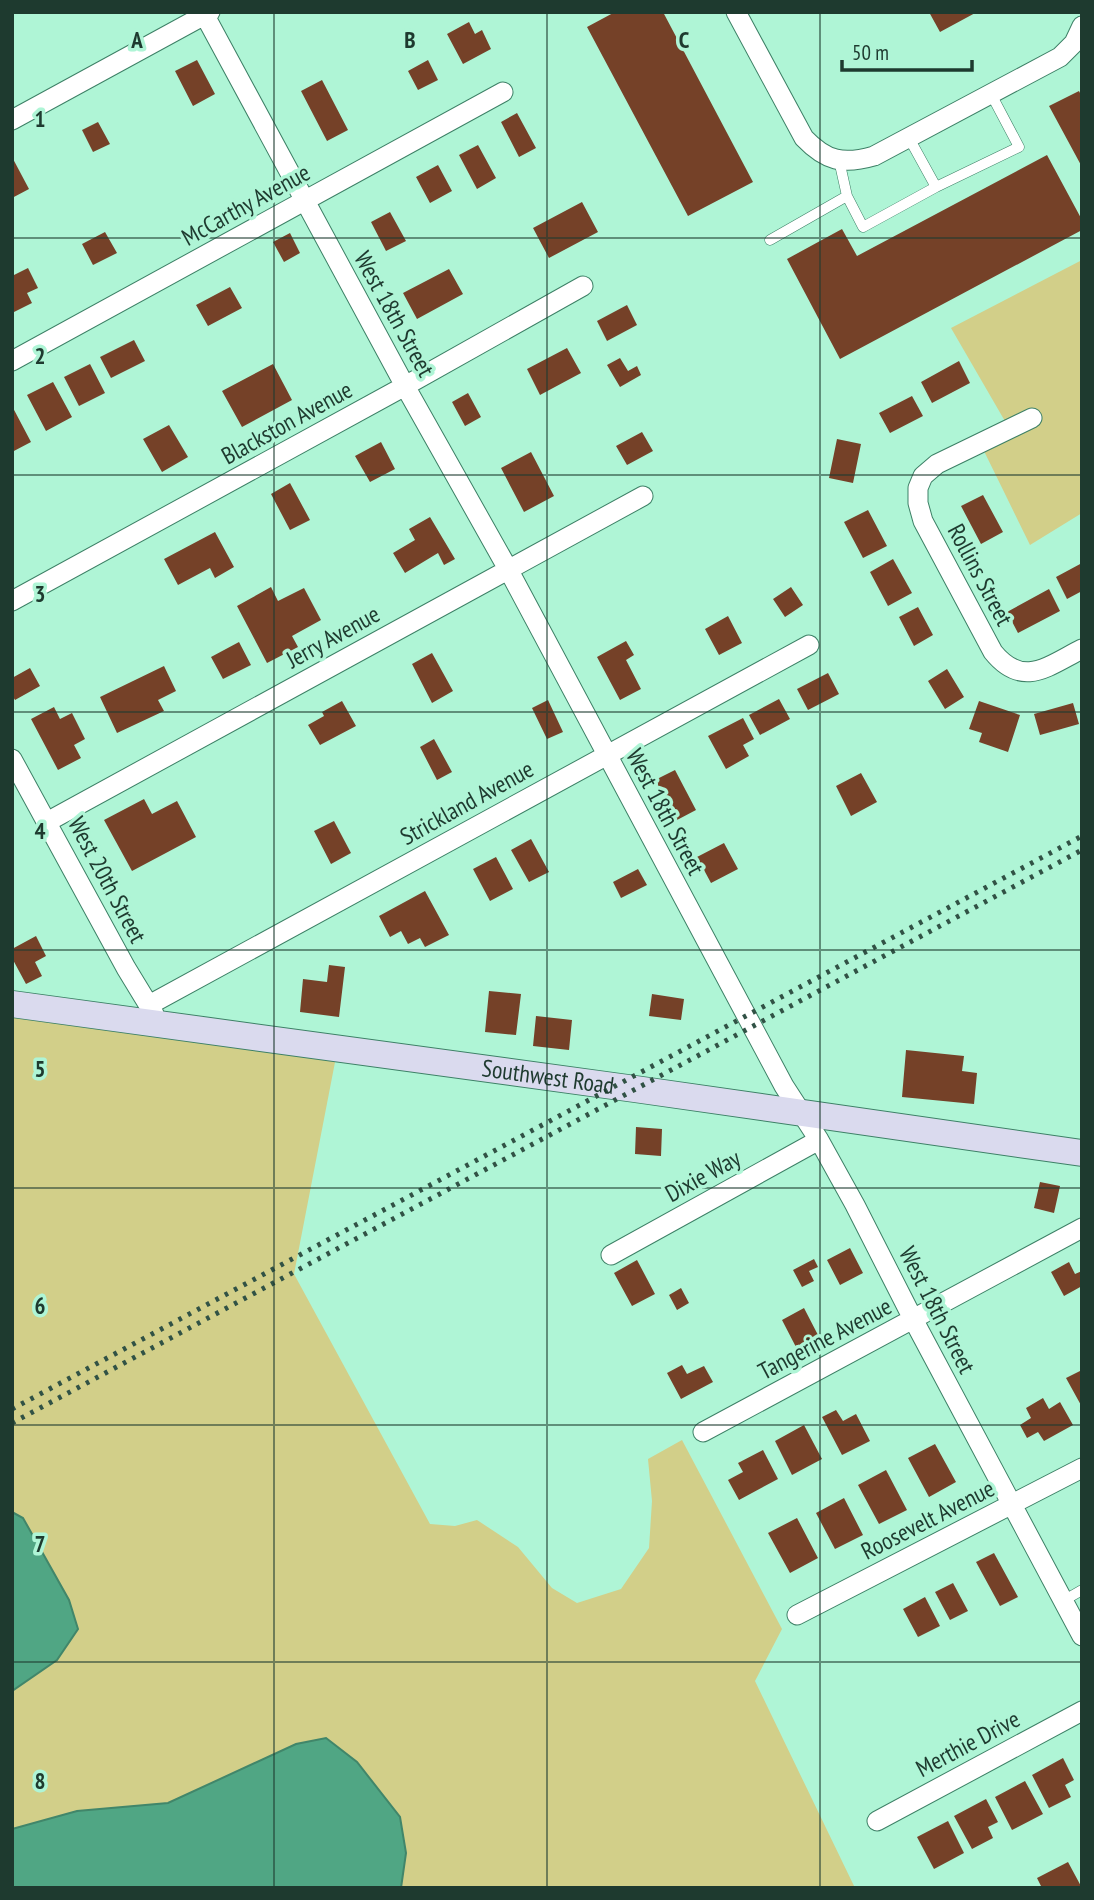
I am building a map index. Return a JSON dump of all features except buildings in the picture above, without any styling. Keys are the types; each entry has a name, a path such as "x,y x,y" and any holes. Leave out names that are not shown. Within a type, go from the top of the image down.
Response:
{"street":[{"path":"736,12 804,138 818,153 839,160 855,161 874,156 1060,57 1074,43 1082,26"},
{"path":"12,120 205,13"},
{"name":"West 18th Street","path":"205,13 405,387 508,569 784,1086 819,1140 1082,1636"},
{"name":"McCarthy Avenue","path":"12,361 503,92"},
{"name":"Blackston Avenue","path":"12,601 405,387 583,286"},
{"name":"Rollins Street","path":"1032,418 937,464 923,476 918,488 918,503 923,521 993,652 1003,664 1018,673 1033,673 1082,649"},
{"name":"Jerry Avenue","path":"47,822 643,496"},
{"name":"Strickland Avenue","path":"155,1014 606,755 809,645"},
{"name":"West 20th Street","path":"12,759 126,968 155,1014"},
{"name":"Southwest Road","path":"12,1004 155,1014 802,1114 1082,1153"},
{"name":"Dixie Way","path":"611,1255 819,1140"},
{"name":"Tangerine Avenue","path":"703,1432 1082,1228"},
{"name":"Roosevelt Avenue","path":"797,1615 1082,1468"},
{"name":"Merthie Drive","path":"877,1821 1082,1711"}],"lane":[{"path":"839,160 847,196 863,227 936,187 1019,147 991,94"},
{"path":"909,138 936,187"},
{"path":"770,240 847,196"},
{"path":"1063,1601 1082,1590"}],"shaded area":[{"path":"1082,260 1082,513 1030,545 983,449 1013,435 951,328"},
{"path":"12,1014 336,1057 294,1274 430,1524 455,1526 477,1520 518,1547 552,1588 577,1603 621,1589 649,1548 652,1501 648,1459 682,1440 782,1629 755,1681 855,1888 401,1888 406,1853 296,1744 168,1803 77,1811 12,1829 12,1691 57,1660 78,1629 69,1600 23,1518 12,1512"},
{"path":"12,1512 23,1518 69,1600 78,1629 57,1660 12,1691"},
{"path":"326,1738 357,1762 400,1817 406,1853 401,1888 12,1888 12,1829 77,1811 168,1803 296,1744"}],"railway":[{"path":"12,1409 1082,836"},
{"path":"12,1423 1082,850"}]}
